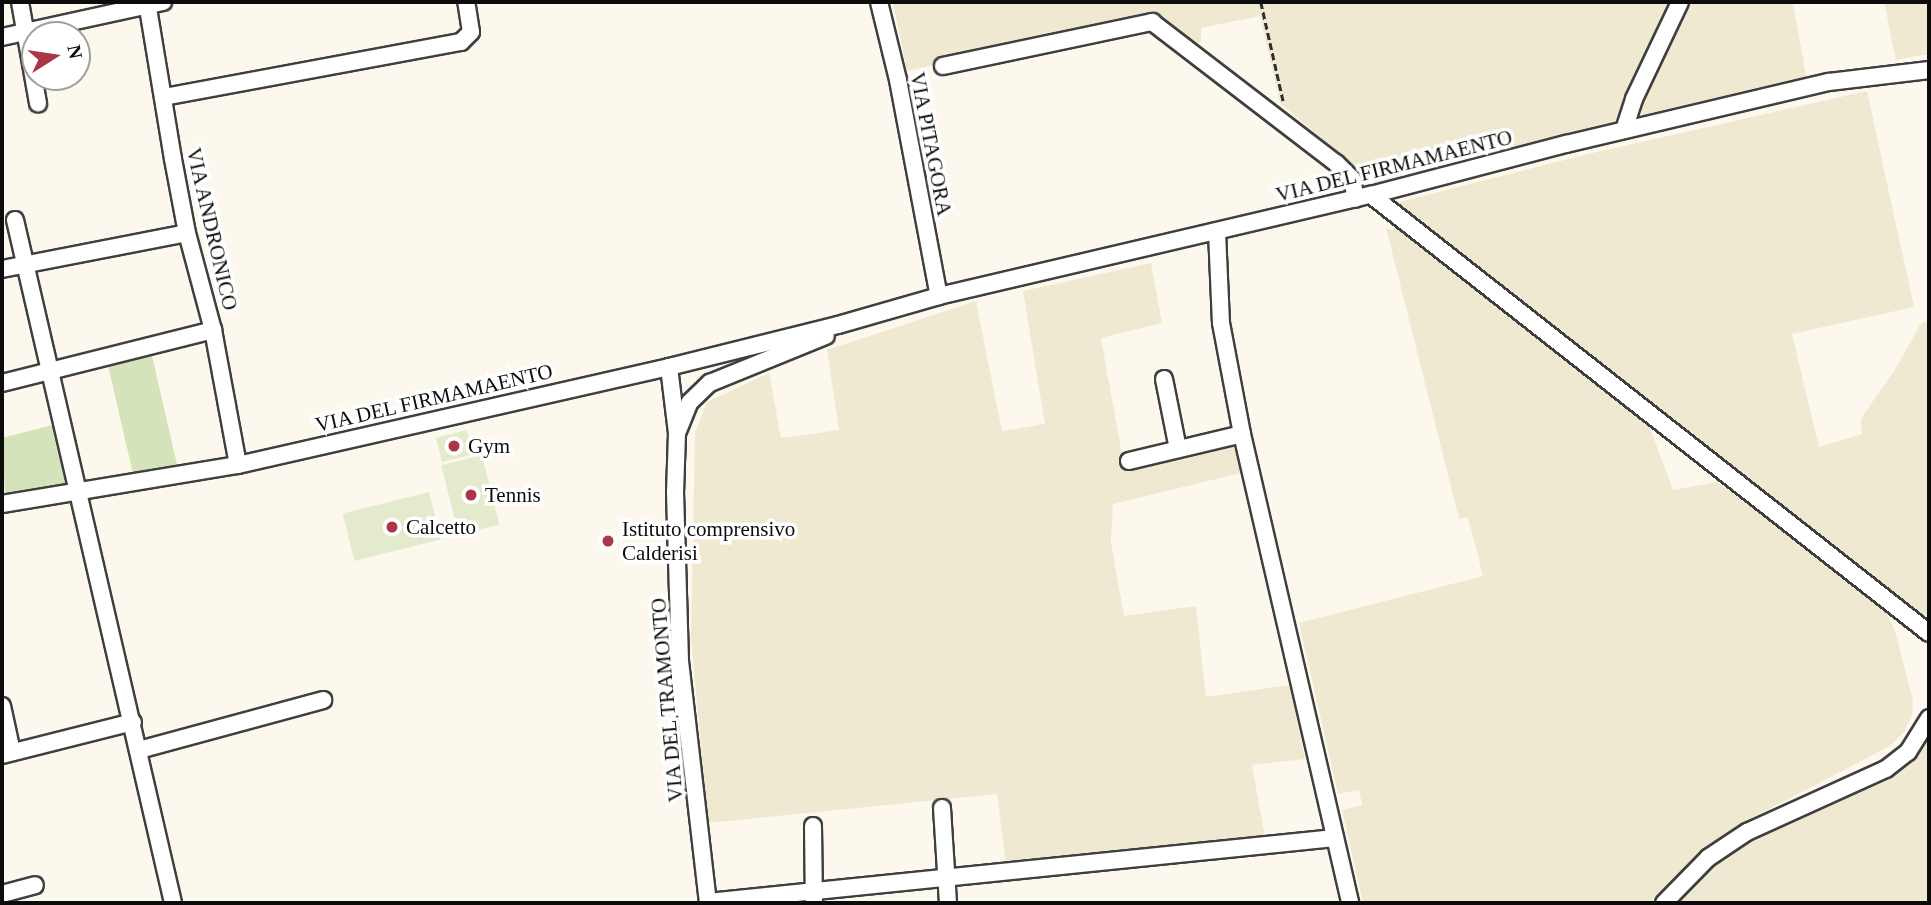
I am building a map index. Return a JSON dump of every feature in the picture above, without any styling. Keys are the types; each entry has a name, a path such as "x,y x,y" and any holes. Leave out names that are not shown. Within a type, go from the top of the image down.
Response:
{"street":[{"path":"20,2 24,21"},
{"path":"164,97 461,42 471,32 466,2"},
{"name":"VIA PITAGORA","path":"879,2 898,80 939,296"},
{"path":"1625,130 1634,99 1680,2"},
{"path":"59,21 95,10 153,3"},
{"name":"VIA ANDRONICO","path":"153,3 164,97 187,233 213,330 238,464"},
{"path":"943,66 1153,22 1352,179 1364,197 1929,633"},
{"path":"2,37 21,32"},
{"name":"VIA DEL FIRMAMAENTO","path":"2,504 238,464 669,367 939,296 1364,197 1625,130 1829,82 1929,70"},
{"path":"36,91 38,103"},
{"path":"15,220 173,903"},
{"path":"1217,232 1221,323 1242,434 1350,903"},
{"path":"2,269 187,233"},
{"name":"VIA DEL FIRMAMAENTO","path":"677,433 690,402 710,383 872,315"},
{"path":"2,383 213,330"},
{"name":"VIA DEL TRAMONTO","path":"669,367 677,433 674,492 680,661 708,903"},
{"path":"1164,379 1178,449"},
{"path":"1129,461 1242,434"},
{"path":"139,750 323,699"},
{"path":"2,706 7,754 133,722"},
{"path":"1664,903 1708,858 1747,832 1886,769 1908,751 1929,718"},
{"path":"942,808 948,903"},
{"path":"813,826 814,897"},
{"path":"708,903 814,897 946,877 1335,838"},
{"path":"2,894 35,885"}],"path":[{"path":"1261,2 1287,117 1285,125"}],"shaded area":[{"path":"1673,2 1614,123 1378,186 1280,103 1260,16 1201,28 1201,43 1191,43 1149,19 907,71 893,3"},
{"path":"1686,2 1793,2 1807,81 1644,118 1639,105"},
{"path":"1884,2 1929,2 1929,54 1896,60"},
{"path":"1867,91 1914,307 1792,334 1819,447 1862,434 1861,421 1864,414 1894,371 1921,323 1929,321 1929,624 1395,203 1588,154"},
{"path":"1397,226 1647,420 1673,490 1717,482 1796,539 1886,612 1895,631 1913,700 1912,715 1904,732 1890,746 1750,819 1703,850 1650,903 1363,903 1342,810 1362,805 1359,790 1338,794 1299,623 1483,576 1468,517 1459,519 1386,228 1392,230"},
{"path":"1151,263 1162,323 1101,338 1124,466 1233,443 1241,473 1113,504 1111,542 1124,616 1196,606 1206,697 1290,685 1305,759 1252,765 1265,837 1006,864 997,794 708,823 691,637 695,433 707,402 769,373 781,438 839,430 827,350 976,301 1002,431 1045,424 1023,291"},
{"path":"1929,731 1929,903 1676,903 1705,872 1734,849 1898,771"}],"green space":[{"path":"152,356 177,465 133,475 108,366"},
{"path":"56,424 71,484 5,495 2,438"},
{"name":"Gym","path":"467,430 473,454 442,462 436,438"},
{"name":"Tennis","path":"482,455 499,525 459,535 441,465"},
{"name":"Calcetto","path":"429,492 441,540 354,561 343,514"}],"place":[{"name":"Gym","path":"454,446"},
{"name":"Tennis","path":"471,495"},
{"name":"Calcetto","path":"392,527"},
{"name":"Istituto comprensivo Calderisi","path":"608,541"}]}
